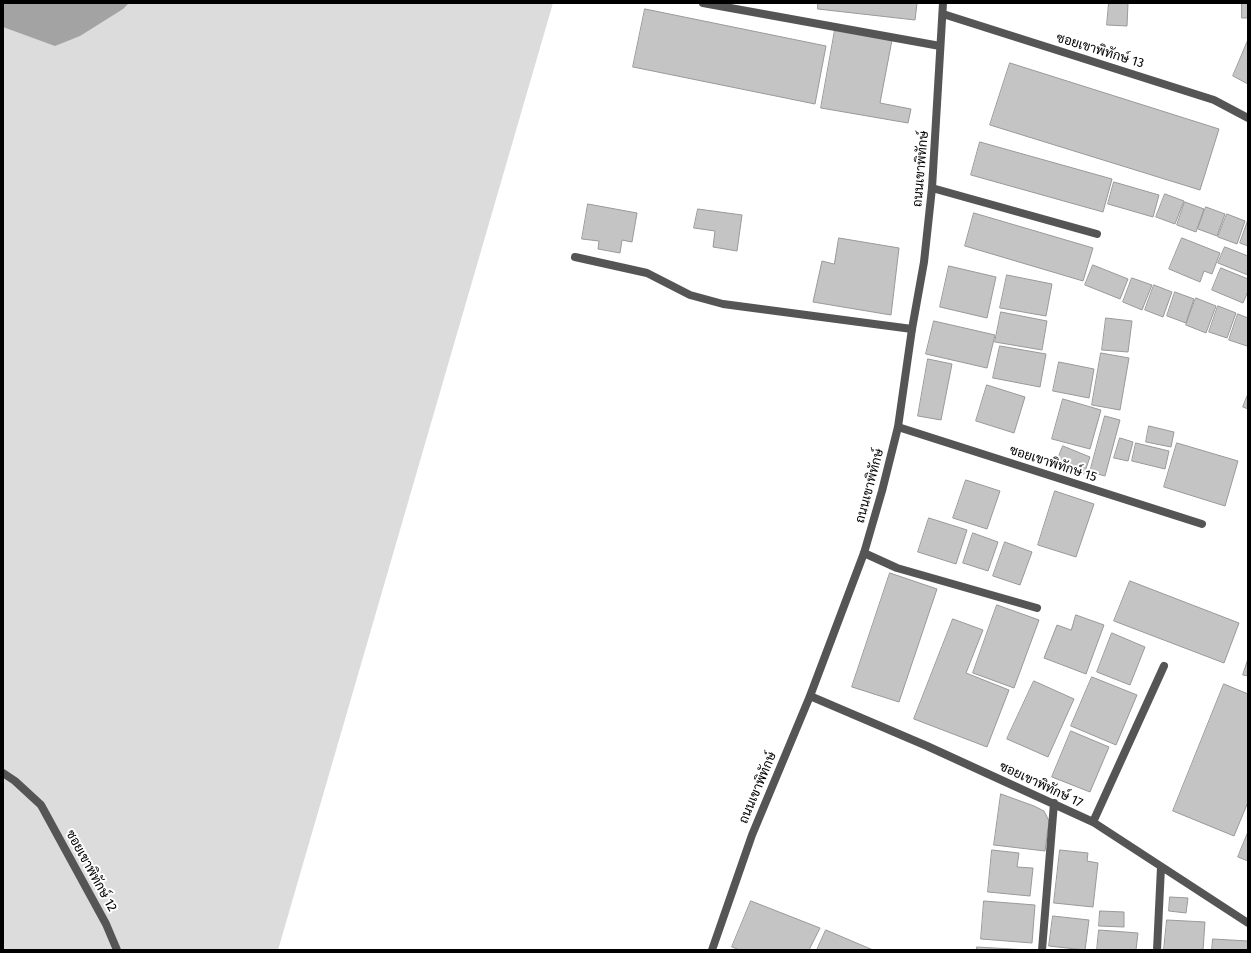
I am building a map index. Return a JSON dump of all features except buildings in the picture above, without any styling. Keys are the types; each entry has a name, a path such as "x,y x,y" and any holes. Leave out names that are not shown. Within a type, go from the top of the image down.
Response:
{"street":[{"path":"703,3 940,46"},
{"name":"ถนนเขาพิทักษ์","path":"712,950 752,835 810,696 864,553 882,491 898,427 912,329 924,262 932,188 943,3"},
{"name":"ซอยเขาพิทักษ์ 13","path":"943,14 1214,100 1248,118"},
{"path":"932,188 1098,234"},
{"path":"575,257 647,273 690,295 723,304 912,329"},
{"name":"ซอยเขาพิทักษ์ 15","path":"898,427 1202,524"},
{"path":"864,553 897,568 1037,608"},
{"path":"1093,822 1164,666"},
{"name":"ซอยเขาพิทักษ์ 17","path":"810,696 927,746 1093,822 1248,923"},
{"name":"ซอยเขาพิทักษ์ 12","path":"3,773 15,781 41,805 106,924 117,950"},
{"path":"1042,950 1054,803"},
{"path":"1157,950 1161,867"}],"shaded area":[{"path":"3,3 553,3 278,950 3,950"},
{"path":"3,3 129,3 123,9 80,36 55,46 3,27"}]}
